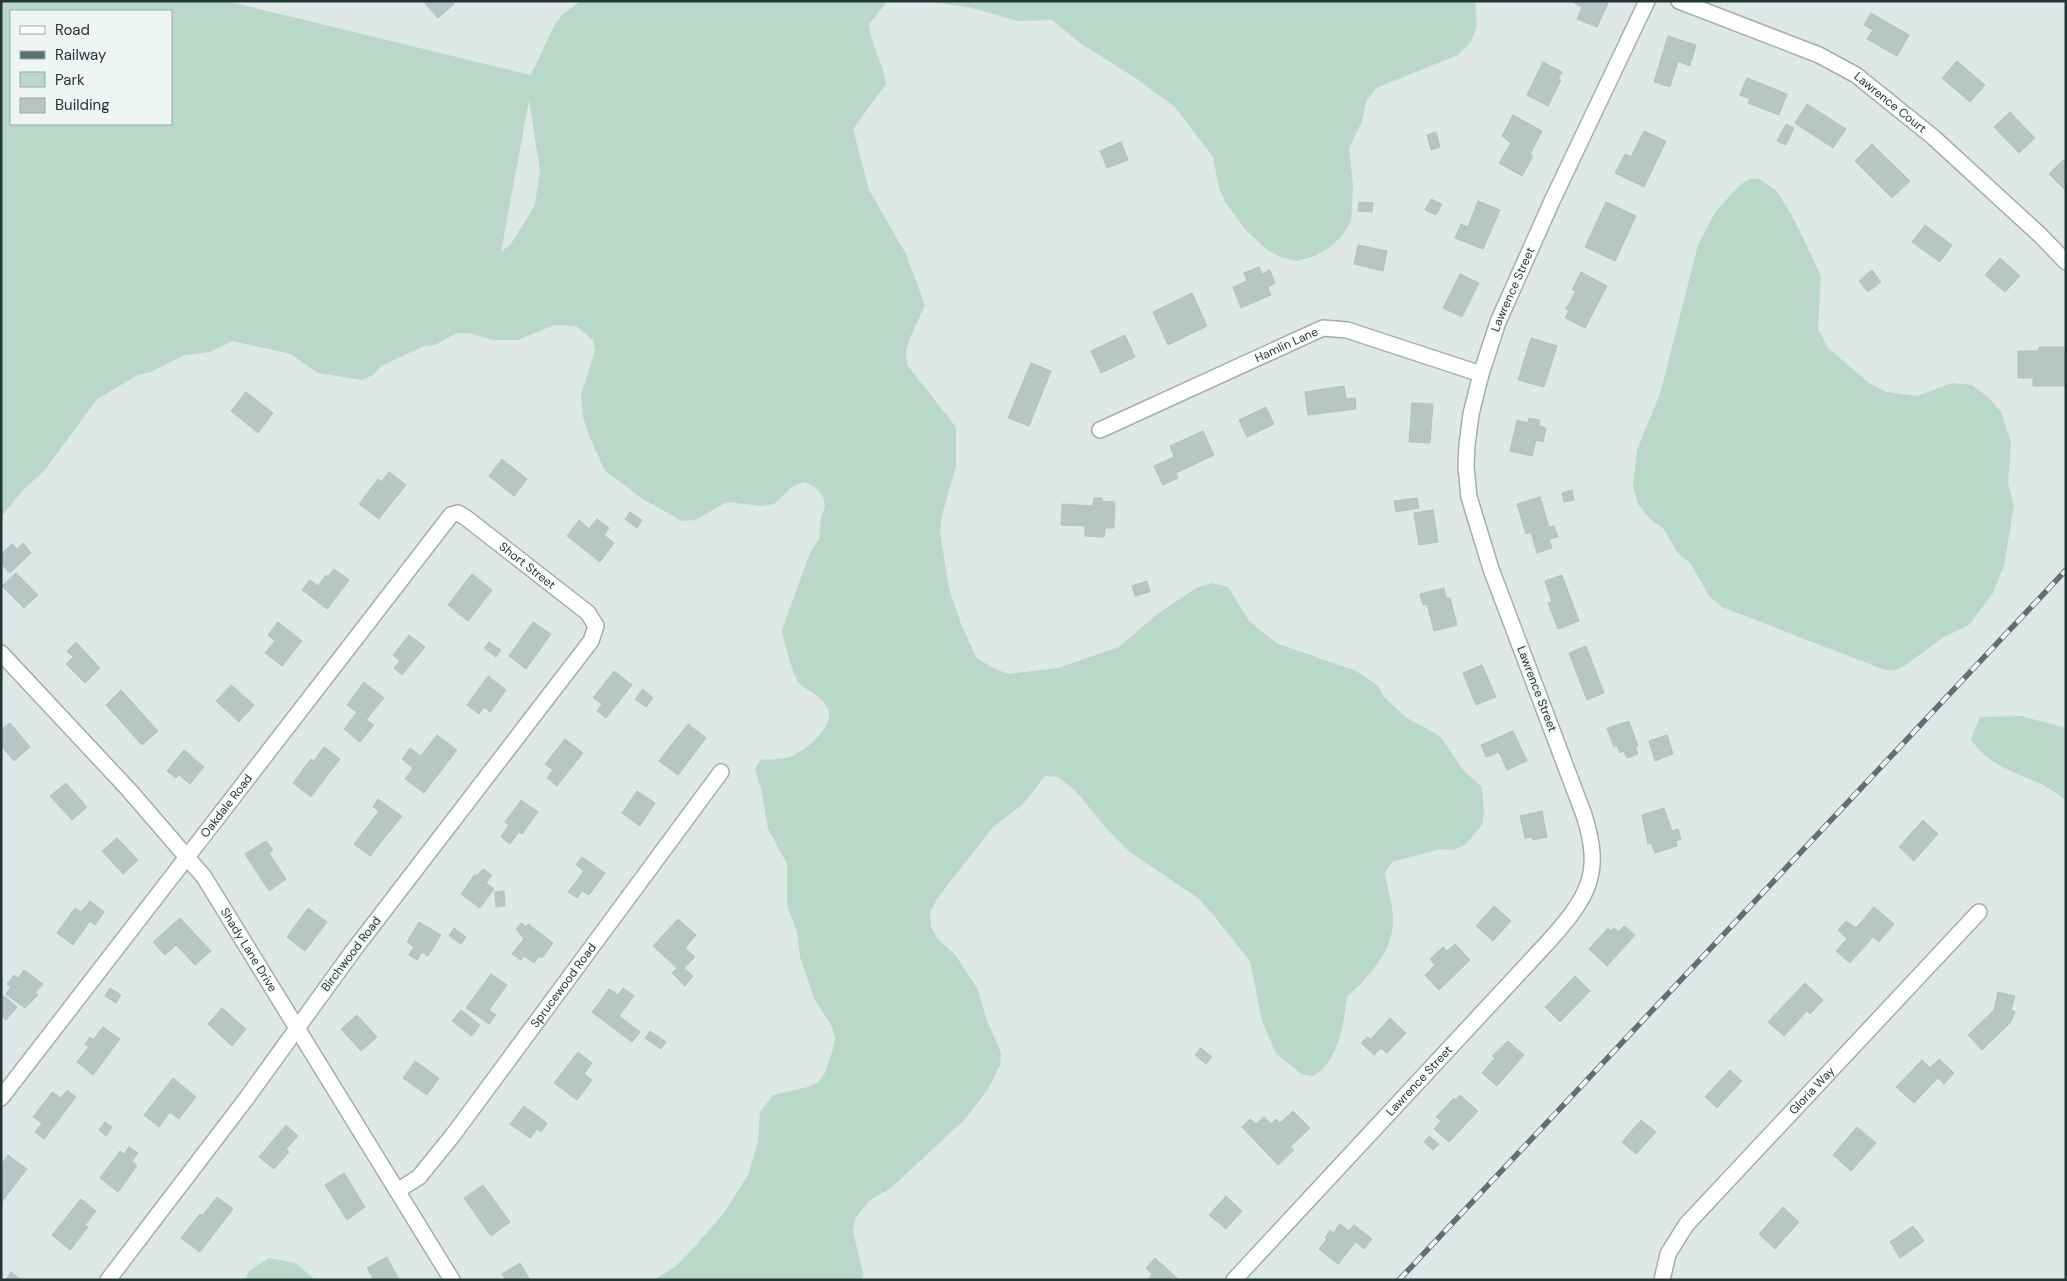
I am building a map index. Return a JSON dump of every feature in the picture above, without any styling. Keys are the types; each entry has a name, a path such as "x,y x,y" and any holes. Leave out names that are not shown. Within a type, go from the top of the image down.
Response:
{"street":[{"name":"Lawrence Street","path":"1234,1280 1549,941 1579,905 1590,880 1593,849 1584,815 1491,569 1469,497 1466,467 1467,445 1471,414 1481,374 1498,322 1647,1"},
{"name":"Lawrence Court","path":"1679,1 1819,55 1856,75 1933,137 2066,262"},
{"name":"Hamlin Lane","path":"1100,430 1323,328 1347,330 1481,374"},
{"name":"Short Street","path":"451,515 458,513 464,517 580,605 594,619 596,630"},
{"name":"Oakdale Road","path":"1,1098 451,515"},
{"name":"Birchwood Road","path":"108,1280 400,888 577,661 596,630"},
{"name":"Shady Lane Drive","path":"1,653 187,855 204,876 296,1030 452,1280"},
{"name":"Sprucewood Road","path":"397,1191 419,1177 453,1135 721,772"},
{"name":"Gloria Way","path":"1662,1280 1668,1254 1686,1225 1978,912"}],"green space":[{"path":"1,1 226,1 531,75 555,24 562,15 581,1 888,1 869,24 886,84 853,129 869,190 906,254 925,305 909,340 906,352 907,365 956,427 956,466 942,515 940,532 949,589 961,624 976,657 991,667 1008,674 1058,668 1119,647 1156,615 1196,588 1212,583 1228,587 1249,621 1276,643 1356,671 1377,685 1384,697 1407,718 1440,736 1463,770 1482,787 1484,813 1482,825 1465,845 1453,850 1441,849 1392,862 1385,873 1393,917 1392,934 1377,964 1347,997 1344,1019 1334,1052 1322,1070 1313,1076 1302,1074 1276,1054 1262,1021 1250,961 1215,917 1198,898 1130,852 1105,827 1075,790 1058,777 1045,776 1022,805 993,827 936,900 930,913 931,926 937,938 956,956 978,990 986,1018 1001,1053 1000,1065 988,1089 965,1119 891,1188 870,1200 855,1219 853,1232 863,1273 862,1280 654,1280 675,1267 724,1213 748,1175 758,1142 760,1112 773,1095 808,1087 818,1082 825,1073 833,1049 835,1038 832,1027 814,998 800,957 797,932 787,905 787,864 768,829 761,788 755,770 760,760 786,758 800,752 819,736 828,722 829,715 826,705 800,684 795,675 782,630 810,553 819,539 821,517 825,507 823,496 815,487 804,482 792,487 774,504 762,506 727,502 695,520 682,521 643,499 605,471 583,417 581,395 595,351 593,340 576,326 554,325 518,340 493,340 469,333 457,333 435,345 424,346 381,366 373,375 362,380 318,373 291,354 233,341 210,352 185,355 151,372 138,375 97,399 45,470 23,490 1,517","holes":["529,100 540,170 535,205 511,244 501,252"]},
{"path":"925,1 1475,1 1477,25 1471,42 1458,55 1376,88 1366,102 1362,121 1349,148 1353,186 1351,221 1342,236 1330,247 1315,256 1297,261 1281,257 1267,250 1245,229 1225,202 1219,188 1213,157 1175,107 1137,79 1080,43 1052,20 1018,21 968,7"},
{"path":"1750,179 1759,179 1776,190 1794,219 1821,276 1818,329 1828,348 1869,383 1887,392 1917,396 1952,383 1972,385 1988,397 2001,412 2011,443 2008,484 2014,505 2004,566 1993,593 1969,625 1944,637 1904,666 1895,670 1885,670 1722,607 1709,596 1691,564 1678,553 1663,528 1649,518 1638,504 1633,486 1637,450 1660,394 1698,245 1716,211 1741,184"},
{"path":"2021,716 2066,728 2066,801 2042,785 1992,760 1971,739 1980,717"},
{"path":"269,1258 295,1263 316,1280 245,1280 249,1271"}],"building":[{"path":"423,1 452,1 454,4 438,18"},
{"path":"1575,1 1609,1 1597,27 1577,19 1582,7 1574,3"},
{"path":"1871,13 1909,35 1897,56 1867,39 1873,30 1864,25"},
{"path":"1668,36 1696,45 1690,66 1678,61 1670,87 1654,82"},
{"path":"1957,61 1985,85 1970,102 1942,78"},
{"path":"1543,62 1562,72 1558,79 1561,80 1548,106 1527,95"},
{"path":"1747,78 1787,94 1779,115 1748,103 1750,99 1740,95"},
{"path":"1807,104 1846,129 1833,148 1795,123"},
{"path":"2010,112 2035,138 2019,153 1994,127"},
{"path":"1513,115 1542,131 1530,154 1533,156 1522,176 1499,163 1511,143 1502,136"},
{"path":"1786,124 1794,128 1786,145 1777,141"},
{"path":"1644,131 1666,141 1644,187 1615,173 1625,154 1631,157"},
{"path":"1436,132 1440,147 1431,150 1427,135"},
{"path":"1121,142 1128,160 1107,168 1100,151"},
{"path":"1872,144 1910,181 1892,198 1855,161"},
{"path":"2063,160 2066,163 2066,191 2049,174"},
{"path":"1431,199 1442,204 1436,215 1425,210"},
{"path":"1478,201 1500,210 1483,249 1455,238 1461,224 1468,227"},
{"path":"1359,202 1373,203 1372,212 1358,211"},
{"path":"1606,202 1636,216 1615,261 1585,247"},
{"path":"1925,225 1952,245 1940,262 1912,242"},
{"path":"1358,245 1387,251 1383,271 1354,264"},
{"path":"2000,258 2020,276 2005,292 1985,275"},
{"path":"1259,267 1262,274 1270,270 1275,283 1268,287 1271,295 1241,308 1233,287 1247,281 1244,273"},
{"path":"1872,270 1881,282 1868,292 1859,281"},
{"path":"1581,272 1607,286 1585,328 1565,318 1569,311 1566,309 1576,291 1572,290"},
{"path":"1460,274 1479,283 1462,317 1443,308"},
{"path":"1192,293 1207,326 1168,345 1153,312"},
{"path":"1125,335 1135,357 1101,373 1091,351"},
{"path":"1531,338 1557,346 1544,387 1518,380"},
{"path":"2039,347 2066,347 2066,393 2065,386 2033,386 2033,378 2018,378 2018,351 2038,351"},
{"path":"1031,363 1051,371 1029,426 1008,418"},
{"path":"1344,386 1346,399 1355,398 1356,409 1308,415 1305,392"},
{"path":"246,392 273,413 258,433 231,411"},
{"path":"1412,403 1433,404 1430,443 1409,442"},
{"path":"1266,407 1274,424 1247,437 1239,420"},
{"path":"1529,418 1540,420 1539,426 1546,428 1543,442 1536,440 1532,456 1510,451 1517,420 1528,423"},
{"path":"1203,431 1214,455 1176,473 1178,478 1163,485 1154,466 1174,457 1170,446"},
{"path":"502,459 527,479 514,496 489,476"},
{"path":"389,472 406,485 379,519 359,504 378,479 381,482"},
{"path":"1572,490 1574,500 1564,502 1562,493"},
{"path":"1540,497 1549,527 1554,526 1558,537 1549,539 1552,548 1537,553 1531,532 1526,534 1517,504"},
{"path":"1094,498 1115,502 1114,528 1105,528 1104,537 1085,536 1085,526 1061,525 1062,504 1093,506"},
{"path":"1417,498 1419,508 1396,512 1394,501"},
{"path":"1433,510 1438,542 1419,545 1414,513"},
{"path":"630,512 642,520 637,528 625,519"},
{"path":"597,519 609,528 604,535 614,543 600,562 567,536 579,520 589,529"},
{"path":"23,543 31,553 10,573 1,564 1,554 12,544 17,549"},
{"path":"334,569 349,580 327,609 302,590 310,580 318,586 326,575 328,577"},
{"path":"16,573 38,595 24,608 2,586"},
{"path":"472,574 492,590 468,621 448,605"},
{"path":"1562,575 1579,621 1558,629 1548,603 1552,602 1545,581"},
{"path":"1147,581 1150,592 1135,596 1132,586"},
{"path":"1444,588 1446,598 1450,598 1457,625 1434,631 1427,604 1423,605 1420,594"},
{"path":"278,622 302,641 282,666 265,653 275,641 268,635"},
{"path":"533,622 551,634 526,669 509,656"},
{"path":"409,635 425,647 402,675 394,668 400,661 393,655"},
{"path":"76,642 100,668 85,683 66,664 73,657 67,651"},
{"path":"489,642 501,650 496,657 484,648"},
{"path":"1586,646 1604,693 1587,700 1569,653"},
{"path":"1482,665 1496,697 1476,705 1463,673"},
{"path":"614,671 632,685 606,718 597,711 602,704 593,698"},
{"path":"488,676 506,690 490,712 484,707 479,714 467,705"},
{"path":"364,682 384,698 366,720 374,725 360,742 344,729 357,712 347,705"},
{"path":"231,685 254,705 239,722 216,701"},
{"path":"643,689 653,698 646,707 635,699"},
{"path":"121,690 158,731 142,745 106,705"},
{"path":"1629,721 1638,746 1635,747 1638,754 1627,758 1624,751 1620,753 1617,745 1614,747 1607,728"},
{"path":"10,723 30,747 14,761 1,746 1,730"},
{"path":"688,724 706,738 678,775 659,761"},
{"path":"1513,731 1527,761 1507,770 1499,752 1486,757 1481,745"},
{"path":"437,735 457,750 424,793 405,779 413,768 402,759 410,748 421,756"},
{"path":"1667,735 1673,754 1655,761 1649,741"},
{"path":"565,739 583,753 557,786 547,778 553,770 545,764"},
{"path":"324,747 340,759 311,797 293,783 311,759 314,761"},
{"path":"184,750 204,767 190,784 179,775 176,778 167,771"},
{"path":"66,783 87,807 72,820 50,796"},
{"path":"637,791 655,803 640,826 622,813"},
{"path":"378,799 402,816 370,856 354,844 379,811 373,807"},
{"path":"521,800 538,812 522,834 519,832 510,844 501,837 509,825 505,822"},
{"path":"1664,808 1672,831 1678,829 1681,839 1676,841 1677,846 1655,853 1651,843 1648,844 1642,815"},
{"path":"1542,811 1547,837 1533,840 1532,837 1525,838 1520,816"},
{"path":"1923,820 1938,834 1914,861 1899,847"},
{"path":"117,838 138,860 123,874 102,851"},
{"path":"266,841 273,850 269,853 286,879 269,891 245,854"},
{"path":"582,857 605,873 589,895 582,891 577,898 568,892 584,871 576,865"},
{"path":"483,869 492,875 486,883 494,889 480,908 461,894 475,874 477,876"},
{"path":"504,891 505,906 496,907 495,892"},
{"path":"90,901 104,912 95,925 90,921 73,945 57,933 75,908 81,912"},
{"path":"1494,906 1511,921 1493,941 1476,926"},
{"path":"1874,907 1894,924 1879,942 1873,937 1850,963 1836,951 1847,939 1838,930 1846,921 1856,928"},
{"path":"308,908 327,922 305,951 287,937"},
{"path":"180,918 211,951 195,965 176,945 165,955 153,942"},
{"path":"678,919 696,935 685,948 695,957 684,968 693,976 685,986 672,973 677,968 653,946"},
{"path":"419,922 441,935 428,956 422,952 417,960 409,955 414,947 407,942"},
{"path":"521,923 526,927 528,924 553,943 542,958 539,956 534,963 524,956 521,960 512,954 524,939 516,929"},
{"path":"1624,926 1635,935 1607,966 1589,949 1608,928 1611,931 1614,928 1619,932"},
{"path":"454,928 466,937 461,944 449,936"},
{"path":"1455,944 1470,960 1439,990 1425,975 1435,965 1430,959 1443,947 1447,951"},
{"path":"24,970 43,984 35,993 38,995 25,1008 6,994 11,987 7,984 14,975 18,978"},
{"path":"491,974 507,985 489,1010 496,1015 489,1024 466,1008"},
{"path":"1575,976 1590,991 1560,1022 1545,1007"},
{"path":"1805,983 1823,1000 1810,1014 1807,1011 1784,1036 1768,1022"},
{"path":"110,988 121,995 116,1003 105,996"},
{"path":"623,988 634,996 619,1016 640,1032 632,1042 592,1012 609,989 618,995"},
{"path":"1998,992 2015,996 2011,1010 2015,1012 2011,1022 1982,1050 1968,1035 1994,1010"},
{"path":"4,996 17,1007 6,1020 1,1015 1,999"},
{"path":"222,1008 246,1029 232,1046 208,1024"},
{"path":"461,1010 480,1025 472,1036 452,1021"},
{"path":"357,1015 377,1037 361,1051 341,1029"},
{"path":"1390,1018 1406,1033 1387,1053 1381,1048 1374,1055 1361,1043 1367,1037 1371,1039"},
{"path":"103,1027 120,1039 93,1075 77,1062 89,1047 85,1044 90,1037 93,1040"},
{"path":"650,1031 666,1042 661,1049 645,1038"},
{"path":"1508,1041 1524,1055 1497,1086 1482,1073 1495,1058 1492,1056"},
{"path":"1201,1048 1212,1057 1206,1064 1195,1055"},
{"path":"578,1052 592,1063 584,1074 592,1080 577,1100 554,1083"},
{"path":"1939,1059 1954,1073 1944,1084 1938,1078 1914,1103 1896,1087 1922,1060 1930,1068"},
{"path":"415,1061 439,1078 427,1095 403,1078"},
{"path":"1730,1070 1742,1081 1717,1108 1705,1097"},
{"path":"173,1078 196,1097 179,1119 170,1112 159,1127 144,1115"},
{"path":"67,1090 76,1097 44,1139 35,1132 42,1123 33,1117 52,1092 61,1098"},
{"path":"1460,1095 1478,1111 1449,1142 1434,1129 1441,1121 1436,1117 1454,1098 1456,1100"},
{"path":"524,1106 547,1123 541,1132 537,1129 530,1138 510,1124"},
{"path":"1293,1111 1310,1128 1290,1147 1294,1150 1278,1165 1242,1127 1250,1119 1256,1124 1264,1117 1271,1124 1276,1119 1280,1123"},
{"path":"1641,1120 1656,1132 1636,1154 1622,1142"},
{"path":"105,1122 112,1127 106,1136 99,1130"},
{"path":"286,1125 298,1136 286,1149 289,1152 274,1169 259,1157"},
{"path":"1857,1127 1876,1143 1851,1171 1833,1155"},
{"path":"1429,1136 1439,1144 1433,1150 1424,1142"},
{"path":"129,1147 138,1153 132,1161 137,1166 118,1192 100,1178 120,1151 124,1154"},
{"path":"8,1155 27,1169 1,1203 1,1165"},
{"path":"344,1173 365,1207 347,1220 325,1185"},
{"path":"483,1185 510,1222 491,1236 464,1198"},
{"path":"1226,1196 1242,1211 1226,1229 1209,1215"},
{"path":"217,1197 233,1209 200,1252 181,1238 200,1214 202,1216"},
{"path":"81,1199 96,1211 85,1225 88,1227 70,1250 52,1235"},
{"path":"1783,1207 1799,1222 1775,1249 1759,1234"},
{"path":"1340,1224 1349,1231 1354,1225 1372,1239 1364,1249 1356,1242 1338,1264 1319,1249 1327,1239 1325,1238 1330,1230 1333,1233"},
{"path":"1913,1226 1924,1241 1900,1258 1890,1242"},
{"path":"387,1257 399,1280 374,1280 367,1268"},
{"path":"1155,1258 1178,1279 1147,1280 1152,1274 1146,1268"},
{"path":"520,1263 530,1280 506,1280 502,1274"},
{"path":"11,1272 21,1280 6,1280"}],"railway":[{"path":"1399,1280 2066,570"}]}
